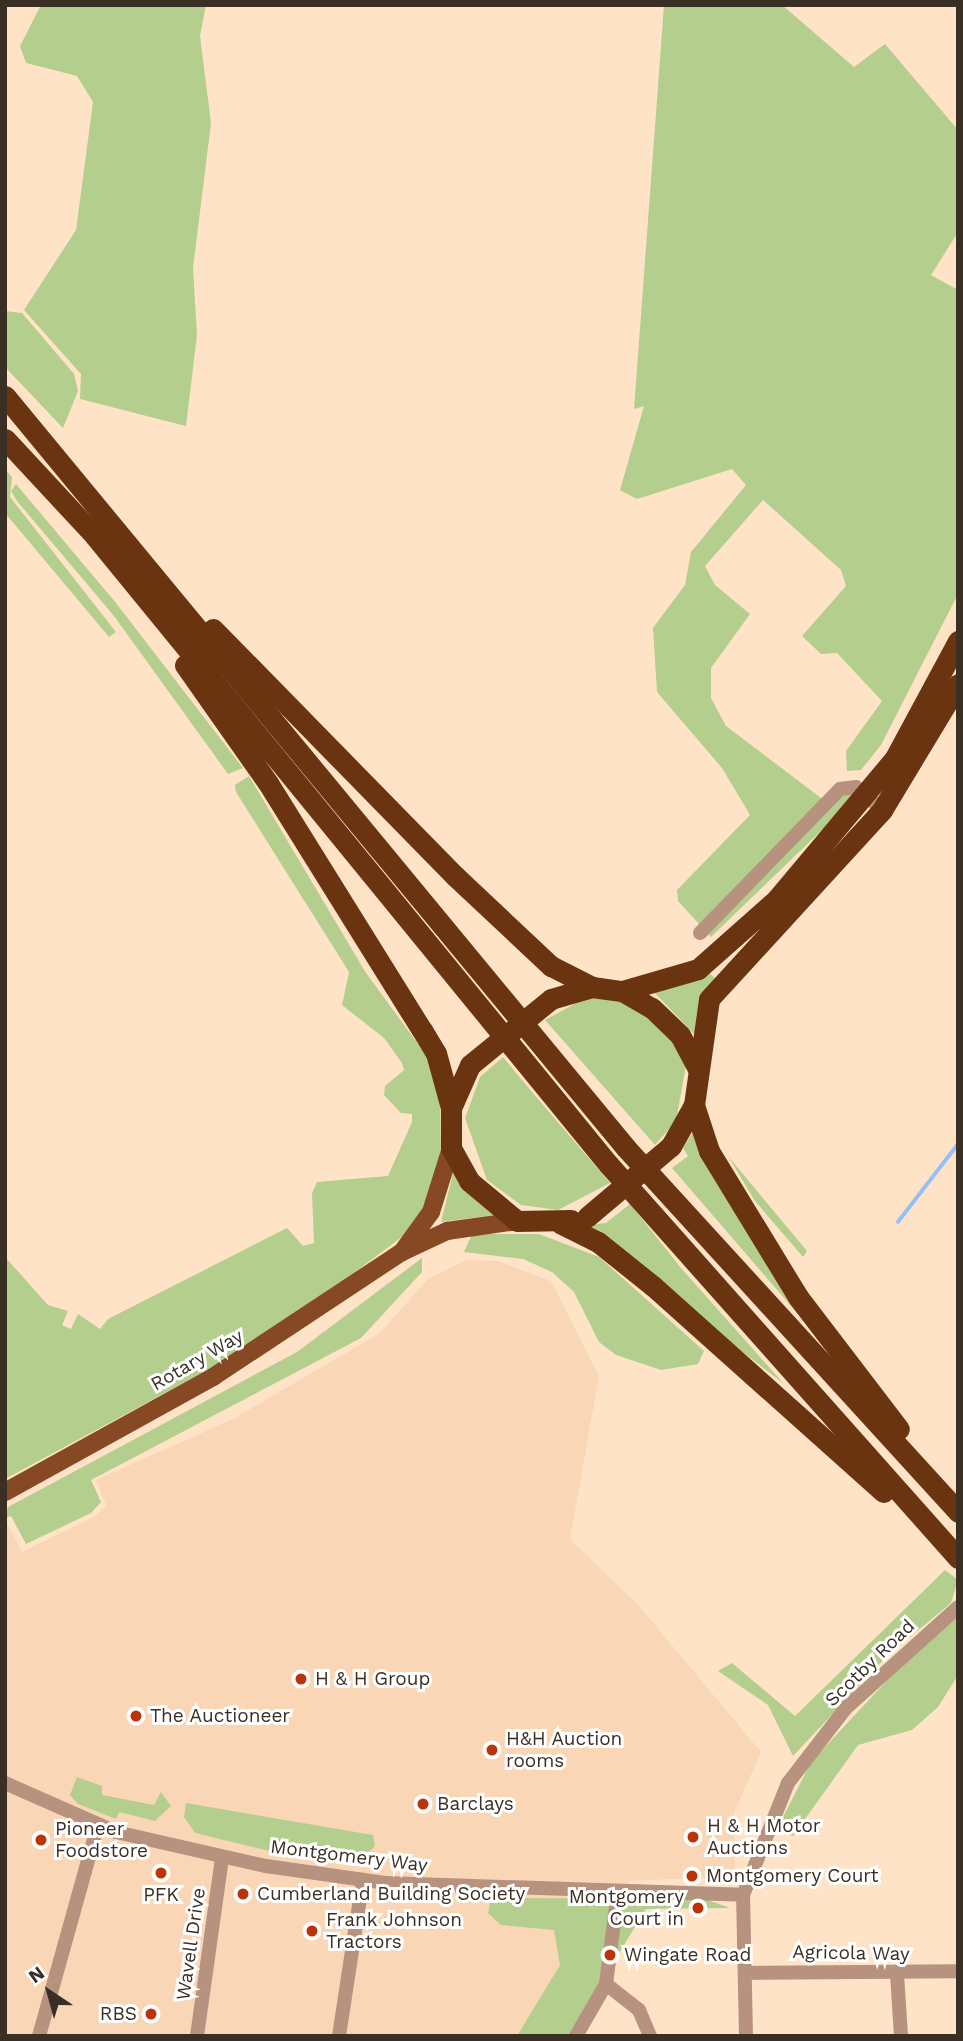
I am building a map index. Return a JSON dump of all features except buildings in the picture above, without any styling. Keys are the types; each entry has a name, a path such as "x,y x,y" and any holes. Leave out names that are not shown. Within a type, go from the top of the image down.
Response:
{"highway":[{"path":"5,396 46,439 268,783 436,1053 451,1108 452,1148 469,1181 517,1220 560,1223 587,1217 671,1146 694,1105"},
{"path":"5,439 103,530 455,877 551,966 592,987 622,991 667,983 719,955 875,804 958,641"},
{"path":"103,530 626,1148 958,1512"},
{"path":"103,530 609,1165 958,1558"},
{"path":"958,684 875,804 718,985 704,1017 694,1105 709,1151 798,1297 958,1506"},
{"path":"451,1108 470,1065 551,999 592,987"},
{"path":"622,991 652,1008 680,1035 697,1068"},
{"path":"560,1223 598,1242 653,1286 958,1558"}],"main road":[{"name":"Rotary Way","path":"401,1252 431,1212 452,1148"},
{"name":"Rotary Way","path":"5,1492 213,1377 401,1252 447,1231 517,1220"}],"street":[{"path":"700,933 840,789 852,786 875,804"},
{"name":"Scotby Road","path":"743,1895 788,1783 846,1708 956,1609"},
{"name":"Montgomery Way","path":"5,1783 98,1825 222,1857 363,1880 743,1895"},
{"path":"39,2036 98,1825"},
{"name":"Wavell Drive","path":"197,2036 222,1857"},
{"path":"339,2036 363,1880"},
{"path":"576,2036 606,1984 618,1892"},
{"path":"743,1895 746,2036"},
{"name":"Agricola Way","path":"745,1973 897,1974 958,1971"},
{"path":"897,1974 901,2036"},
{"path":"606,1984 639,2010 650,2036"}],"shaded area":[{"path":"466,1260 498,1261 551,1281 599,1376 570,1539 639,1606 761,1752 734,1813 735,1876 630,1881 534,2036 5,2036 5,1519 22,1552 97,1515 106,1505 96,1480 233,1419 380,1333 428,1279"}],"green space":[{"path":"41,5 206,5 200,36 211,123 193,268 197,335 186,426 80,399 81,374 24,310 76,230 93,102 77,76 26,63 20,46"},
{"path":"664,5 782,5 854,67 885,44 958,130 958,232 931,275 958,290 958,594 881,745 861,770 847,771 846,751 882,701 837,653 821,654 802,636 846,586 841,570 763,500 705,566 715,585 750,614 711,668 711,698 726,726 821,798 847,790 856,797 711,937 678,901 677,890 750,815 722,768 657,692 653,628 685,585 691,552 746,485 732,469 637,499 620,490 644,406 634,409"},
{"path":"5,311 22,313 74,374 78,391 63,428 5,367"},
{"path":"5,469 12,477 10,497 116,632 109,637 5,513"},
{"path":"16,484 116,603 243,768 228,774 114,616 17,501 11,491"},
{"path":"249,776 366,973 440,1074 441,1166 415,1227 342,1282 217,1365 5,1479 5,1257 48,1305 68,1311 62,1325 71,1329 78,1314 100,1329 108,1319 287,1228 303,1246 314,1243 312,1193 317,1182 388,1176 412,1122 412,1114 401,1113 384,1095 385,1086 404,1070 402,1063 384,1038 342,1005 349,972 236,792 235,785"},
{"path":"705,970 715,978 694,1034 651,989"},
{"path":"595,993 653,1009 687,1060 676,1121 655,1145 545,1020"},
{"path":"503,1057 610,1183 558,1210 521,1205 487,1180 465,1118 480,1077"},
{"path":"696,1127 834,1356 672,1168 688,1156 683,1148"},
{"path":"728,1156 807,1251 803,1257 755,1201"},
{"path":"454,1170 494,1215 441,1222"},
{"path":"630,1204 681,1268 784,1384 581,1226 606,1223"},
{"path":"472,1234 539,1234 599,1257 704,1351 698,1364 661,1370 616,1355 599,1342 574,1292 552,1272 523,1259 464,1252"},
{"path":"422,1258 422,1272 361,1338 91,1480 101,1502 91,1513 26,1544 11,1516 5,1518 8,1507 297,1352"},
{"path":"945,1570 958,1580 951,1603 887,1656 793,1756 768,1705 718,1671 732,1663 795,1716"},
{"path":"958,1617 958,1675 938,1707 912,1730 858,1745 793,1836 777,1829 811,1762 908,1658"},
{"path":"77,1777 102,1786 102,1795 154,1805 161,1792 171,1806 155,1821 119,1812 116,1819 78,1804 70,1795"},
{"path":"186,1803 373,1835 375,1846 357,1864 274,1852 195,1833 184,1817"},
{"path":"491,1898 705,1899 730,1908 646,1909 568,2036 517,2036 560,1965 554,1930 501,1925 488,1913"}],"waterway":[{"path":"898,1222 958,1144"}],"place":[{"name":"H & H Group","path":"301,1679"},
{"name":"The Auctioneer","path":"136,1716"},
{"name":"H&H Auction rooms","path":"492,1750"},
{"name":"Barclays","path":"423,1804"},
{"name":"H & H Motor Auctions","path":"693,1837"},
{"name":"Pioneer Foodstore","path":"41,1840"},
{"name":"PFK","path":"161,1873"},
{"name":"Montgomery Court","path":"692,1876"},
{"name":"Cumberland Building Society","path":"243,1894"},
{"name":"Montgomery Court in","path":"698,1908"},
{"name":"Frank Johnson Tractors","path":"312,1931"},
{"name":"Wingate Road","path":"610,1955"},
{"name":"RBS","path":"151,2014"}]}
